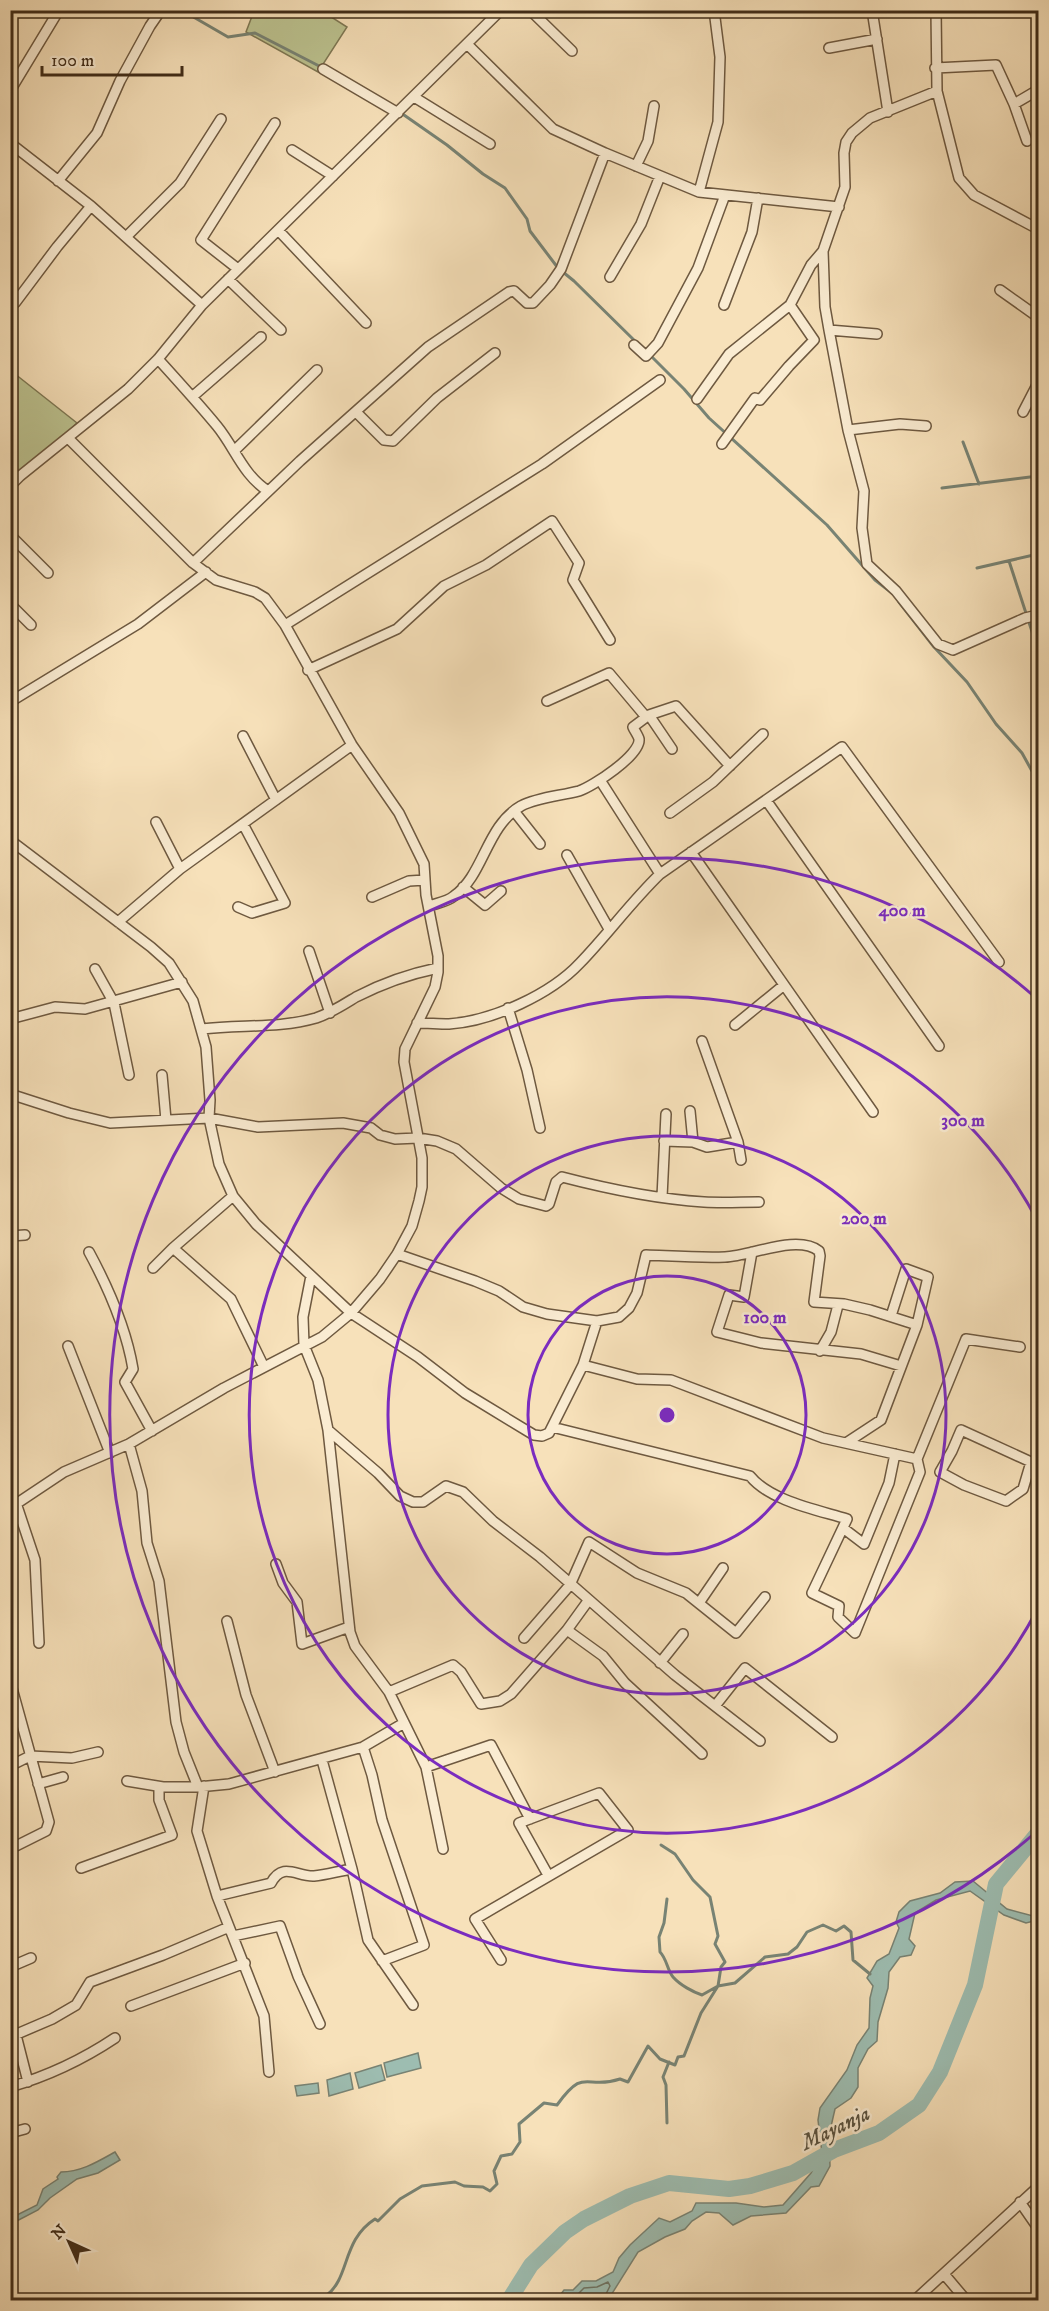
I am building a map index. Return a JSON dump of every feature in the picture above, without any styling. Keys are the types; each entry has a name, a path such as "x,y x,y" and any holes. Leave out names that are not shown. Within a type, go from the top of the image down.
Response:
{"street":[{"path":"10,91 58,10"},
{"path":"58,181 97,134 120,81 160,10"},
{"path":"10,486 128,389 158,359 202,305 501,10"},
{"path":"531,10 572,51"},
{"path":"699,192 719,111 720,57 714,10"},
{"path":"872,10 888,112"},
{"path":"936,10 937,91 959,178 974,195 1038,230"},
{"path":"829,48 877,39"},
{"path":"468,45 553,129 605,153 699,192 839,207"},
{"path":"935,68 996,65 1014,104 1027,141"},
{"path":"323,69 398,113"},
{"path":"1014,104 1038,90"},
{"path":"697,399 729,354 790,304 811,265 823,251 845,187 844,153 846,142 852,133 870,118 937,91"},
{"path":"414,97 490,144"},
{"path":"636,166 648,141 654,106"},
{"path":"127,236 180,183 221,119"},
{"path":"238,269 201,240 275,123"},
{"path":"10,158 14,145 127,236 202,305"},
{"path":"292,150 333,176"},
{"path":"193,563 268,491 428,347 476,312 512,291 527,303 533,303 550,285 559,270 605,153"},
{"path":"610,277 641,224 660,176"},
{"path":"634,345 648,354 658,343 698,268 725,195"},
{"path":"724,305 752,232 758,198"},
{"path":"15,303 91,206"},
{"path":"278,230 366,323"},
{"path":"823,251 825,307 848,430 864,491 862,528 867,564 896,591 938,644 953,650 1031,617"},
{"path":"228,279 281,330"},
{"path":"999,290 1038,317"},
{"path":"726,439 755,398 760,400 814,340 790,304"},
{"path":"829,330 877,334"},
{"path":"192,397 261,337"},
{"path":"356,412 384,440 393,441 436,398 495,353"},
{"path":"158,359 217,426 246,472 268,491"},
{"path":"234,451 317,370"},
{"path":"285,625 542,464 660,380"},
{"path":"1023,412 1038,384"},
{"path":"848,430 900,423 926,426"},
{"path":"39,1644 35,1560 13,1505 64,1472 129,1444 264,1367 322,1337 351,1313 380,1279 397,1254 412,1226 419,1201 422,1158 404,1062 405,1049 435,987 438,968 424,864 399,813 352,745 285,625 265,598 255,592 216,580 193,563 68,438"},
{"path":"308,669 397,629 444,586 486,565 552,521 579,563 573,580 610,640"},
{"path":"10,536 48,573"},
{"path":"10,702 138,624 206,572"},
{"path":"10,604 31,625"},
{"path":"547,702 609,673 647,716 672,750"},
{"path":"429,906 448,900 463,887 504,819 514,811 523,805 580,791 600,780 632,755 639,740 633,727 647,716 676,706 730,766"},
{"path":"670,813 713,782 763,734"},
{"path":"243,736 276,800"},
{"path":"118,922 180,869 352,745"},
{"path":"417,1023 451,1024 478,1018 536,997 555,986 580,964 641,892 660,874 842,747 999,962"},
{"path":"600,780 660,874"},
{"path":"766,800 939,1046"},
{"path":"514,811 540,844"},
{"path":"156,822 180,869"},
{"path":"238,907 252,913 285,903 243,824"},
{"path":"13,845 118,922 169,963 194,1000 202,1029 208,1076 209,1118 219,1164 233,1196 256,1224 351,1313 418,1357 465,1393 534,1435 542,1436 549,1433 583,1365 597,1321"},
{"path":"692,852 873,1112"},
{"path":"567,855 609,929"},
{"path":"372,897 409,882 425,880"},
{"path":"463,887 485,905 501,891"},
{"path":"309,951 330,1013"},
{"path":"202,1029 234,1025 270,1026 298,1022 330,1013 401,976 438,968"},
{"path":"95,969 114,1003 129,1075"},
{"path":"10,1019 55,1007 85,1009 114,1003 182,982"},
{"path":"735,1025 784,985"},
{"path":"508,1008 527,1070 540,1128"},
{"path":"702,1041 738,1142 741,1160"},
{"path":"162,1075 166,1120"},
{"path":"10,1094 69,1113 110,1123 209,1118 258,1127 343,1123 371,1128 381,1135 395,1138 437,1141 456,1149 501,1188 519,1199 546,1206 549,1204 556,1182 562,1177 596,1186 662,1197 704,1202 759,1202"},
{"path":"690,1111 693,1142"},
{"path":"662,1197 666,1114"},
{"path":"664,1141 693,1142 707,1147 738,1142"},
{"path":"153,1268 233,1196"},
{"path":"10,1236 25,1235"},
{"path":"397,1254 499,1291 523,1307 547,1314 597,1321 619,1317 629,1308 637,1293 646,1255 725,1257 768,1247 813,1247 819,1251 820,1256 814,1302 844,1304 917,1325"},
{"path":"173,1248 231,1299 264,1367"},
{"path":"89,1252 110,1291 131,1357 133,1369 126,1382 152,1431"},
{"path":"752,1252 744,1297 729,1295 717,1332 762,1343 861,1354 902,1366"},
{"path":"846,1443 881,1420 917,1325 928,1277 906,1269 891,1316"},
{"path":"311,1276 303,1317 304,1346 318,1380 328,1430 349,1627 355,1646 389,1692 426,1767 443,1849"},
{"path":"820,1351 831,1332 838,1305"},
{"path":"552,1427 750,1476 759,1486 775,1495 848,1519 812,1593 839,1606 838,1617 855,1633 920,1472 917,1460 966,1339 1020,1347"},
{"path":"68,1347 110,1453"},
{"path":"583,1365 637,1379 671,1380 823,1438 917,1460"},
{"path":"328,1430 378,1473 400,1496 413,1502 423,1502 446,1486 463,1492 493,1521 540,1557 660,1663 760,1741"},
{"path":"960,1430 1031,1462 1023,1488 1006,1501 990,1494 964,1485 940,1472 960,1430"},
{"path":"129,1444 142,1491 147,1544 159,1581 176,1722 184,1752 201,1787 196,1831 217,1896 264,2016 268,2072"},
{"path":"843,1528 864,1544 889,1483 895,1454"},
{"path":"524,1638 570,1585 589,1542 637,1573 686,1593 736,1633 765,1597"},
{"path":"276,1564 283,1583 297,1602 302,1644 349,1627"},
{"path":"699,1603 723,1568"},
{"path":"389,1692 453,1665 461,1672 481,1704 487,1705 500,1701 511,1694 567,1630 588,1601"},
{"path":"227,1622 246,1695 275,1772"},
{"path":"567,1630 603,1656 625,1683 702,1754"},
{"path":"660,1663 683,1634"},
{"path":"715,1706 745,1668 832,1737"},
{"path":"10,1681 50,1822 46,1831 16,1846"},
{"path":"127,1781 159,1786 201,1787 229,1784 363,1747 404,1723"},
{"path":"426,1767 491,1745 530,1819"},
{"path":"363,1747 382,1820 424,1945 382,1961"},
{"path":"10,1766 30,1756 72,1758 98,1752"},
{"path":"322,1760 352,1869 368,1940 413,2005"},
{"path":"38,1784 63,1777"},
{"path":"81,1868 172,1835 159,1800 159,1786"},
{"path":"501,1960 475,1919 628,1830 599,1793 519,1823 548,1875"},
{"path":"217,1896 271,1883 275,1875 283,1872 291,1871 311,1877 352,1869"},
{"path":"28,2082 13,2036 52,2019 76,2004 90,1982 231,1931 280,1926 298,1976 320,2024"},
{"path":"10,1967 31,1958"},
{"path":"131,2006 245,1963"},
{"path":"10,2087 52,2073 89,2055 115,2038"},
{"path":"10,2133 25,2129"},
{"path":"915,2301 1038,2187"},
{"path":"1020,2202 1038,2228"},
{"path":"944,2274 966,2301"}],"green space":[{"path":"254,11 322,11 347,27 318,72 246,32"},
{"path":"10,370 77,423 11,491 10,491"}],"water":[{"path":"973,1881 1007,1909 1033,1916 1038,1913 1038,1920 1026,1923 1004,1915 970,1891 936,1900 915,1913 909,1939 915,1946 911,1955 900,1957 889,1972 888,1988 878,2022 877,2041 868,2049 858,2068 858,2087 851,2098 835,2109 829,2135 830,2166 819,2186 811,2187 786,2213 751,2216 733,2225 719,2213 706,2212 692,2221 685,2229 638,2252 608,2300 552,2300 557,2299 564,2290 573,2290 582,2281 596,2281 613,2272 619,2258 630,2245 659,2218 670,2222 692,2211 696,2203 736,2203 764,2207 783,2205 811,2173 822,2153 818,2120 820,2108 847,2070 857,2045 869,2028 870,1998 873,1986 867,1978 877,1961 889,1954 899,1928 896,1922 899,1912 910,1901 940,1893 955,1882"},
{"path":"418,2053 421,2068 387,2077 384,2063"},
{"path":"381,2065 385,2080 359,2088 355,2073"},
{"path":"350,2073 353,2089 329,2096 327,2080"},
{"path":"318,2083 319,2093 297,2096 295,2086"},
{"path":"115,2152 120,2160 98,2173 77,2179 50,2198 38,2210 11,2224 11,2218 37,2205 43,2189 58,2179 61,2172 82,2168"}],"waterway":[{"path":"186,10 190,15 228,37 255,33 323,68"},
{"path":"404,115 505,188 527,219 530,231 558,268 637,343"},
{"path":"649,354 709,418 827,525 875,580 892,593"},
{"path":"963,442 979,484"},
{"path":"942,488 1038,476"},
{"path":"977,568 1038,554"},
{"path":"1009,561 1038,650"},
{"path":"899,602 934,647 967,682 996,724 1022,753 1038,782"},
{"name":"Mayanja","path":"509,2300 531,2265 565,2232 584,2219 630,2196 669,2183 729,2189 750,2186 793,2173 834,2150 879,2133 919,2105 940,2072 975,1985 996,1884 1038,1833"},
{"path":"661,1845 675,1854 693,1880 710,1897 718,1936 715,1944 725,1962 721,1967 718,1986 702,1995 687,1988 673,1977 660,1952 659,1937 664,1923 667,1899"},
{"path":"314,2300 327,2295 334,2287 340,2278 351,2248 364,2228 375,2219 378,2221 400,2199 422,2186 455,2182 464,2186 483,2187 490,2191 497,2184 494,2171 501,2156 512,2154 520,2142 519,2124 544,2103 557,2105 580,2082 608,2082 620,2079 628,2082 648,2046 660,2059 675,2065 678,2057 684,2056 701,2013 718,1986 735,1983 765,1957 788,1954 797,1947 807,1932 823,1925 836,1931 844,1926 851,1932 853,1960 870,1974"},
{"path":"667,2123 666,2085 663,2077 669,2062"}]}
